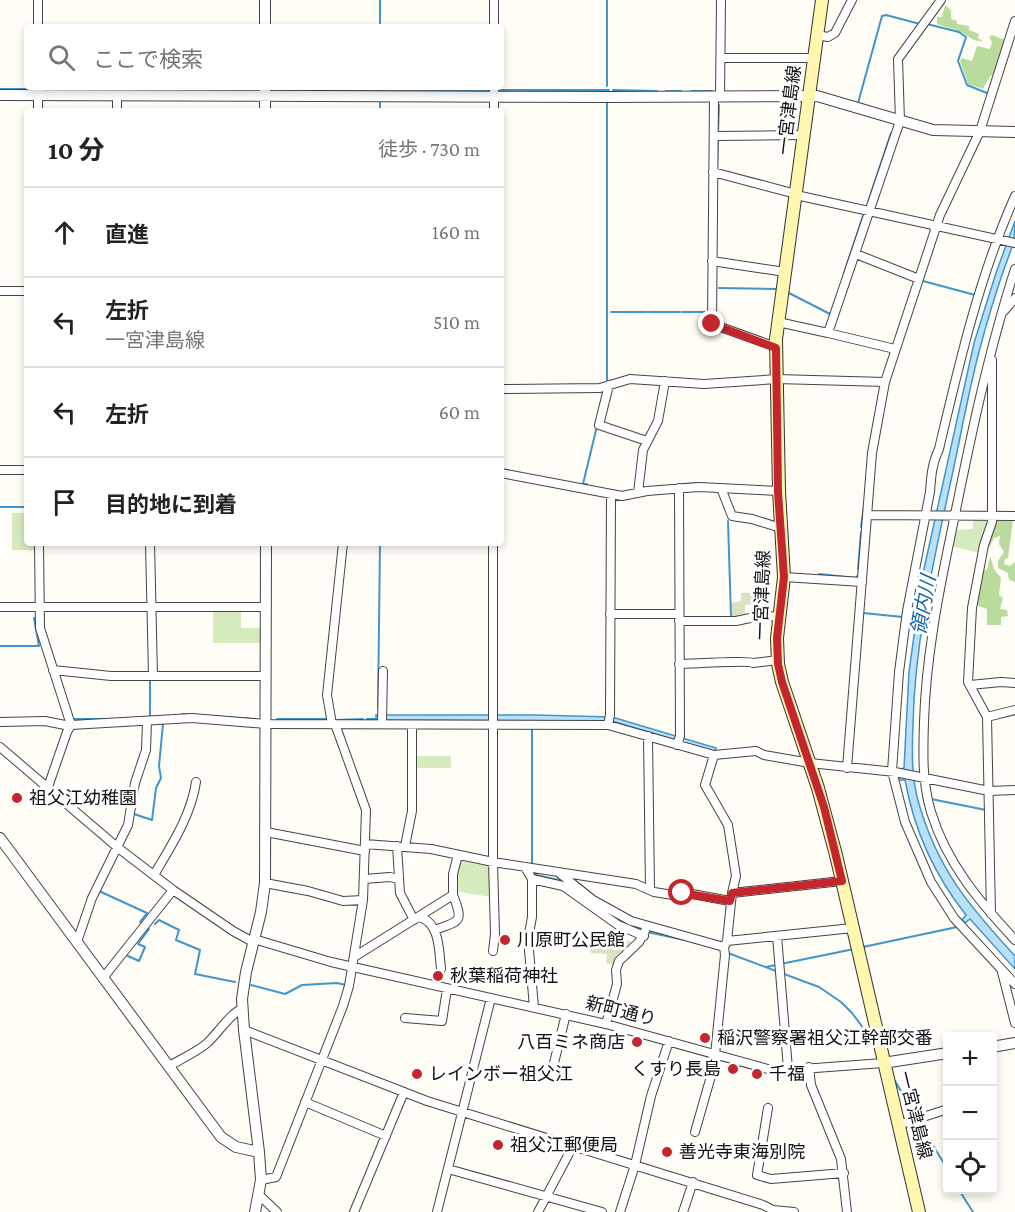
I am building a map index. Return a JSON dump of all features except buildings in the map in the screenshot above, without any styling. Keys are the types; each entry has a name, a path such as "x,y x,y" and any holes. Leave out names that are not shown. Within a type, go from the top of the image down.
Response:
{"main road":[{"name":"一宮津島線","path":"822,0 776,348 778,492 784,577 778,660 782,682 824,807 919,1212"}],"street":[{"path":"38,0 38,24"},
{"path":"265,0 265,24"},
{"path":"494,0 494,24"},
{"path":"721,0 721,58 714,136 712,324 776,348"},
{"path":"817,35 828,37 835,33 852,0"},
{"path":"828,333 900,121 898,59 941,0"},
{"path":"847,768 872,453 885,382 937,226 980,131 1015,21"},
{"path":"721,58 814,58"},
{"path":"0,95 38,91 117,96 265,91 494,92 717,97 817,96 933,130 1015,132"},
{"path":"38,91 38,108"},
{"path":"265,91 265,108"},
{"path":"494,92 494,108"},
{"path":"117,96 117,108"},
{"path":"714,136 803,135"},
{"path":"713,172 796,194 1015,243"},
{"path":"1015,196 966,335 939,450 934,459 926,515 907,611 899,672 893,772 905,822 931,882 954,918 1015,984"},
{"path":"856,254 919,279"},
{"path":"712,261 785,272"},
{"path":"1015,269 973,422 933,624 928,665 922,777 931,812 955,866 972,893 1015,940"},
{"path":"0,291 24,291"},
{"path":"1002,314 1015,298"},
{"path":"778,322 895,349"},
{"path":"991,914 987,717 969,682 972,608 984,545 993,522 992,348"},
{"path":"504,389 600,388 630,379 704,384 777,379 885,382"},
{"path":"638,493 643,450 658,421 664,381"},
{"path":"609,385 599,425 647,441"},
{"path":"0,470 24,470"},
{"path":"504,474 622,496 679,488 778,492"},
{"path":"678,741 679,488"},
{"path":"721,488 732,516 752,519 781,528"},
{"path":"609,721 610,494"},
{"path":"867,515 1015,516"},
{"path":"39,546 40,627 70,725 48,787"},
{"path":"150,546 153,676"},
{"path":"255,1212 261,1180 244,1030 243,986 261,912 265,883 266,546"},
{"path":"261,1180 276,1177 343,1006 363,900 365,806 333,724 327,695 343,546"},
{"path":"493,546 495,934 493,951"},
{"path":"784,577 862,582"},
{"path":"0,607 266,607"},
{"path":"610,614 736,621 755,617 780,616"},
{"path":"680,664 750,660 753,663 778,660"},
{"path":"54,670 111,676 266,676"},
{"path":"382,720 383,671"},
{"path":"970,685 1015,683"},
{"path":"987,717 1015,710"},
{"path":"0,722 45,721 70,725 192,718 266,724 333,724 382,720 412,724 493,720 609,721 648,736 678,741 714,755 756,751 764,755 810,763 893,772 989,791 1015,790"},
{"path":"77,942 92,898 128,825 135,783 146,750 147,721"},
{"path":"412,724 412,811 401,846 398,879 400,893 417,918 426,919 431,923 441,969"},
{"path":"648,736 650,890"},
{"name":"新町通り","path":"0,747 117,847 173,890 233,931 253,940 331,962 353,961 447,989 606,1024 775,1071 883,1063"},
{"path":"695,1132 716,1055 725,948 736,876 728,825 705,785 714,755"},
{"path":"154,875 194,798 196,782"},
{"path":"266,832 365,848 401,846 431,849 493,862 636,884 673,895 731,897 842,881"},
{"path":"0,838 221,1137 236,1147 259,1152"},
{"path":"434,930 455,922 460,914 453,895 453,874 458,855"},
{"path":"525,867 532,879 532,917 528,939 534,1007"},
{"path":"558,872 603,906 645,930"},
{"path":"364,879 390,877 398,879"},
{"path":"532,879 563,886 618,925 725,948 777,936 853,928"},
{"path":"265,883 344,901 363,900"},
{"path":"104,978 173,890"},
{"path":"353,961 384,936 453,895"},
{"path":"606,1024 617,984 616,970 619,961 645,930"},
{"path":"777,936 788,1069"},
{"path":"1001,969 1015,1023"},
{"path":"405,1018 442,1021 447,989"},
{"path":"437,1212 491,998"},
{"path":"169,1066 204,1046 222,1029 235,1012 243,1008"},
{"path":"554,1063 566,1014"},
{"path":"244,1030 427,1101 693,1182 763,1205 773,1211 794,1212"},
{"path":"620,1212 635,1165 651,1096 669,1041"},
{"path":"997,1046 1015,1043"},
{"path":"883,1063 943,1054"},
{"path":"809,1067 811,1085 842,1159 847,1212"},
{"path":"354,1212 404,1092"},
{"path":"305,1102 386,1136"},
{"path":"768,1108 757,1175 771,1179 844,1173"},
{"path":"898,1125 943,1111"},
{"path":"538,1212 573,1146"},
{"path":"448,1169 602,1212"},
{"path":"683,1212 693,1182"},
{"path":"258,1194 278,1212"}],"green space":[{"path":"945,5 951,10 951,19 957,21 957,24 969,26 969,30 979,34 978,38 983,41 974,40 958,31 937,24 937,17 942,17"},
{"path":"992,35 1005,40 993,75 990,76 983,89 968,84 960,61 962,58 972,61 977,46 990,49 992,42 989,37"},
{"path":"12,513 24,513 24,546 36,546 36,550 12,550"},
{"path":"988,519 990,522 979,553 951,546 954,530 973,529 973,520"},
{"path":"999,519 1013,519 1008,558 1005,559 1004,564 1010,566 1015,562 1015,582 1009,580 1008,573 998,568 998,561 1004,552 999,544 1000,536 994,538 987,548"},
{"path":"990,556 994,569 1001,578 999,595 1003,598 1000,609 1007,610 1008,616 1001,617 1001,625 987,625 987,609 976,605 982,570 987,570"},
{"path":"761,592 762,603 745,605 745,615 732,617 731,603 741,601 741,593"},
{"path":"213,610 241,610 241,628 261,628 261,643 213,643"},
{"path":"416,756 451,756 451,768 416,768"},
{"path":"461,861 491,867 491,897 459,892 457,875"},
{"path":"590,939 635,942 614,965 606,963 607,954 591,953 588,944"}],"water":[{"name":"領内川","path":"1015,221 1012,246 991,308 976,365 931,574 917,663 912,754 916,794 936,849 970,904 1015,956 1015,969 970,919 965,923 962,920 966,915 927,852 914,817 905,780 899,780 898,770 904,768 909,672 922,578 974,343"},
{"path":"376,715 612,717 716,748 715,752 612,721 376,720"}],"waterway":[{"path":"380,0 380,24"},
{"path":"607,0 607,86"},
{"path":"858,103 882,16 886,15 920,24"},
{"path":"927,24 959,32 966,37 958,61 967,85 987,93"},
{"path":"0,89 24,89"},
{"path":"498,90 609,90"},
{"path":"613,90 657,91"},
{"path":"666,91 681,91"},
{"path":"692,91 712,91"},
{"path":"380,101 380,108"},
{"path":"607,102 607,383"},
{"path":"718,133 719,105"},
{"path":"868,202 891,133"},
{"path":"717,169 718,138"},
{"path":"844,273 863,216"},
{"path":"923,281 975,295"},
{"path":"719,288 778,289"},
{"path":"787,292 830,314 831,312"},
{"path":"611,312 647,312"},
{"path":"649,312 680,312"},
{"path":"682,312 708,312"},
{"path":"708,317 707,327 712,328"},
{"path":"587,484 583,484 597,426"},
{"path":"683,484 700,483"},
{"path":"861,527 864,506"},
{"path":"0,507 24,507"},
{"path":"728,521 731,617"},
{"path":"858,569 861,532"},
{"path":"378,708 380,546"},
{"path":"819,574 856,578 858,575"},
{"name":"領内川","path":"863,613 903,617"},
{"path":"0,646 39,646 34,618"},
{"path":"150,680 150,717"},
{"path":"182,714 255,719"},
{"path":"73,719 112,719"},
{"path":"277,719 327,719"},
{"path":"337,720 363,719"},
{"path":"367,719 376,719"},
{"path":"134,814 152,820 156,788 161,778 159,766 163,724"},
{"path":"532,728 532,864"},
{"path":"931,799 986,810"},
{"path":"532,871 536,875 563,881"},
{"path":"99,891 147,913 140,922"},
{"path":"617,919 642,930"},
{"path":"155,924 159,920 179,930 176,940 200,950 195,974 235,982"},
{"path":"863,947 957,927"},
{"path":"128,956 139,961 145,947 138,944 149,929"},
{"path":"647,932 685,940"},
{"path":"766,967 854,949"},
{"path":"728,953 819,987 841,1002 873,1037"},
{"path":"251,985 285,994 302,985 337,983 346,985"},
{"path":"895,1081 916,1117"},
{"path":"918,1121 943,1162"},
{"path":"962,1194 973,1212"}],"place":[{"name":"祖父江幼稚園","path":"17,798"},
{"name":"川原町公民館","path":"505,940"},
{"name":"秋葉稲荷神社","path":"438,976"},
{"name":"稲沢警察署祖父江幹部交番","path":"705,1038"},
{"name":"八百ミネ商店","path":"637,1042"},
{"name":"くすり長島","path":"733,1069"},
{"name":"レインボー祖父江","path":"417,1074"},
{"name":"千福","path":"757,1074"},
{"name":"祖父江郵便局","path":"498,1145"},
{"name":"善光寺東海別院","path":"667,1152"}],"route":[{"path":"682,893 730,901 732,893 842,881 824,807 778,664 777,638 784,577 778,492 776,348 712,324"}]}
